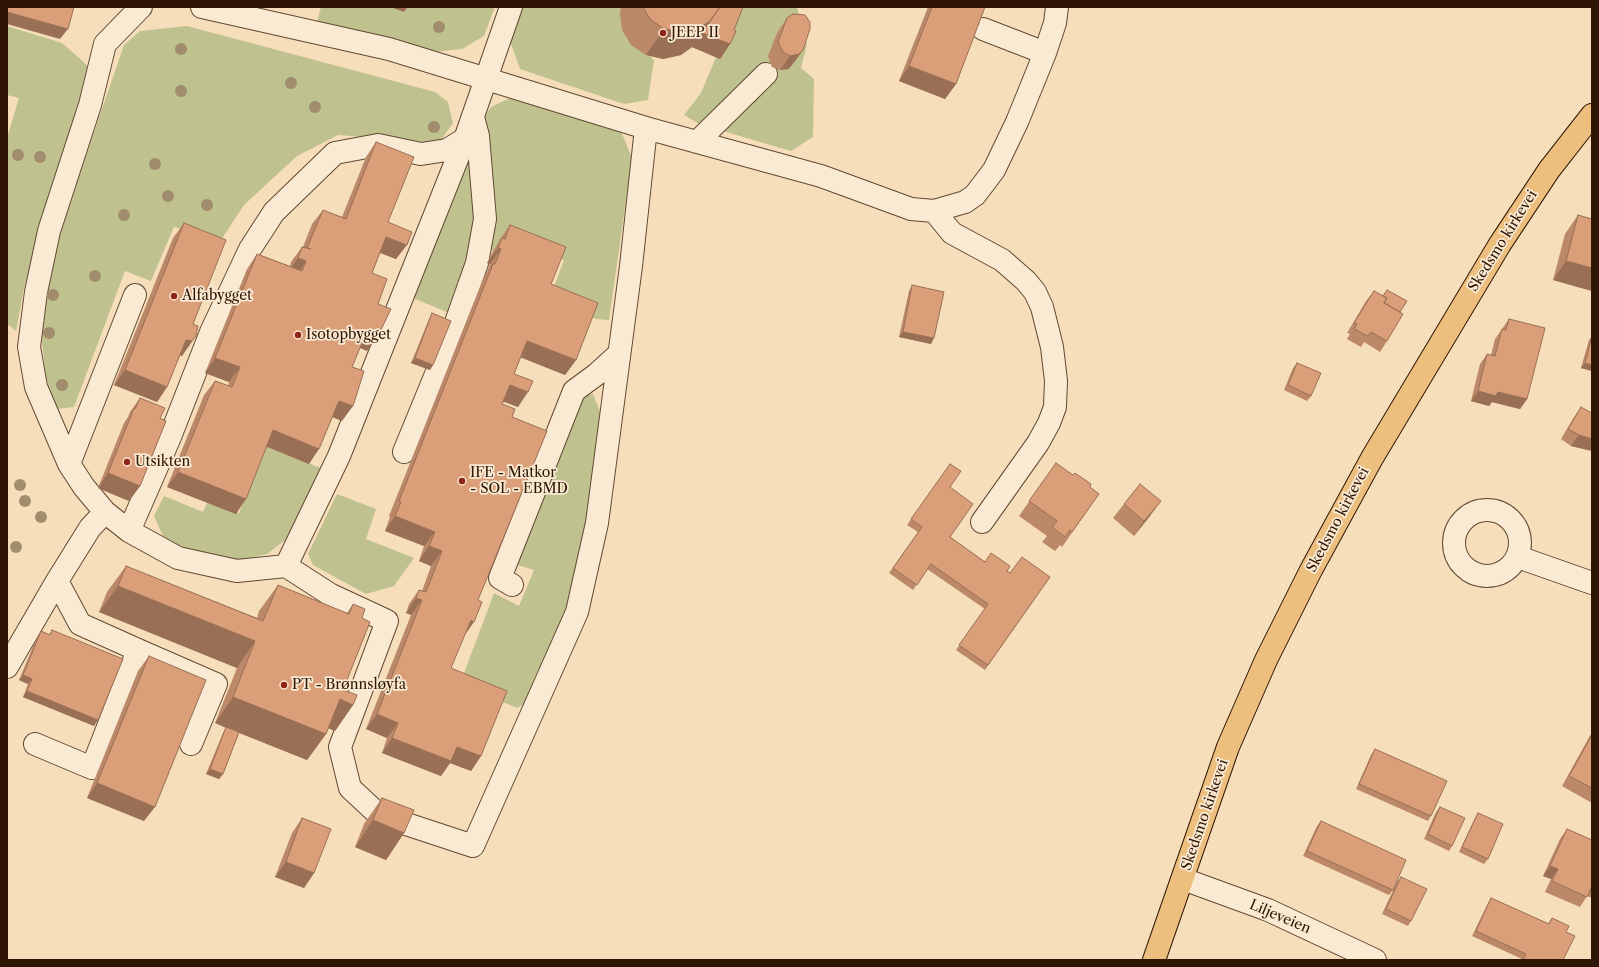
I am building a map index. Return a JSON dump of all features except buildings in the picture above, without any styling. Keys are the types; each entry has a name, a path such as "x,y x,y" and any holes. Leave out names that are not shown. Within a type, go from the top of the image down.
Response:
{"highway":[{"name":"Skedsmo kirkevei","path":"1154,960 1228,747 1247,700 1334,526 1372,458 1504,238 1549,170 1592,116"}],"street":[{"path":"141,7 106,44 90,105 49,231 36,292 29,347 36,387 69,464 84,487 105,512 129,531 178,558 238,571 286,566 331,595 387,621 340,747 350,788 379,815 473,846 576,612 597,523 646,128"},
{"path":"202,7 389,49 646,128 821,176 911,209 934,211 965,202 975,195 994,170 1017,122 1045,53 1056,23 1058,7"},
{"path":"286,566 339,456 465,139 511,7"},
{"path":"983,29 1045,53"},
{"path":"697,142 766,74"},
{"path":"404,452 448,345 477,263 485,219 479,142 473,116"},
{"path":"129,531 170,437 211,332 250,249 274,212 335,153 378,145 420,154 447,150 465,139"},
{"path":"934,211 952,233 1002,260 1026,281 1035,292 1042,307 1052,347 1056,381 1055,407 1049,423 1038,443 982,522"},
{"path":"69,464 135,294"},
{"path":"512,585 500,578 574,391 598,374 619,354"},
{"path":"7,667 90,528 105,512"},
{"path":"1518,557 1592,583"},
{"path":"57,581 80,624 216,684 191,744"},
{"path":"35,744 92,768 138,650"},
{"name":"Liljeveien","path":"1183,879 1268,910 1375,960"}],"green space":[{"path":"321,7 392,7 405,12 407,7 495,7 484,36 462,49 434,52 317,22"},
{"path":"522,7 624,7 622,28 654,60 648,100 624,104 520,69 510,41"},
{"path":"737,7 797,7 807,44 801,68 814,79 813,137 791,151 699,124 684,115 701,93"},
{"path":"7,26 62,43 88,66 75,124 24,288 16,331 7,324 7,138 19,98 7,95"},
{"path":"187,26 435,92 448,102 453,123 439,143 338,135 297,156 244,205 221,240 174,227 151,281 125,271 74,407 56,409 46,378 41,335 47,286 59,237 91,141 124,45 140,31"},
{"path":"510,98 620,129 632,158 609,320 596,319 549,300 564,260 506,240 500,254 488,249 483,119 491,107"},
{"path":"480,155 485,219 449,313 413,298 456,161"},
{"path":"593,394 602,416 590,520 570,604 546,665 537,672 524,704 517,708 460,684 494,593 519,606 534,570 514,564 584,396"},
{"path":"265,446 321,468 293,534 267,554 237,561 184,552 163,536 154,516 164,496 203,512 208,501 239,513"},
{"path":"337,494 376,509 366,539 414,558 394,586 366,594 313,565 308,554"}],"place":[{"name":"JEEP II","path":"663,33"},
{"name":"Alfabygget","path":"174,296"},
{"name":"Isotopbygget","path":"298,335"},
{"name":"Utsikten","path":"127,462"},
{"name":"IFE - Matkor - SOL - EBMD","path":"462,481"},
{"name":"PT - Brønnsløyfa","path":"284,685"}]}
